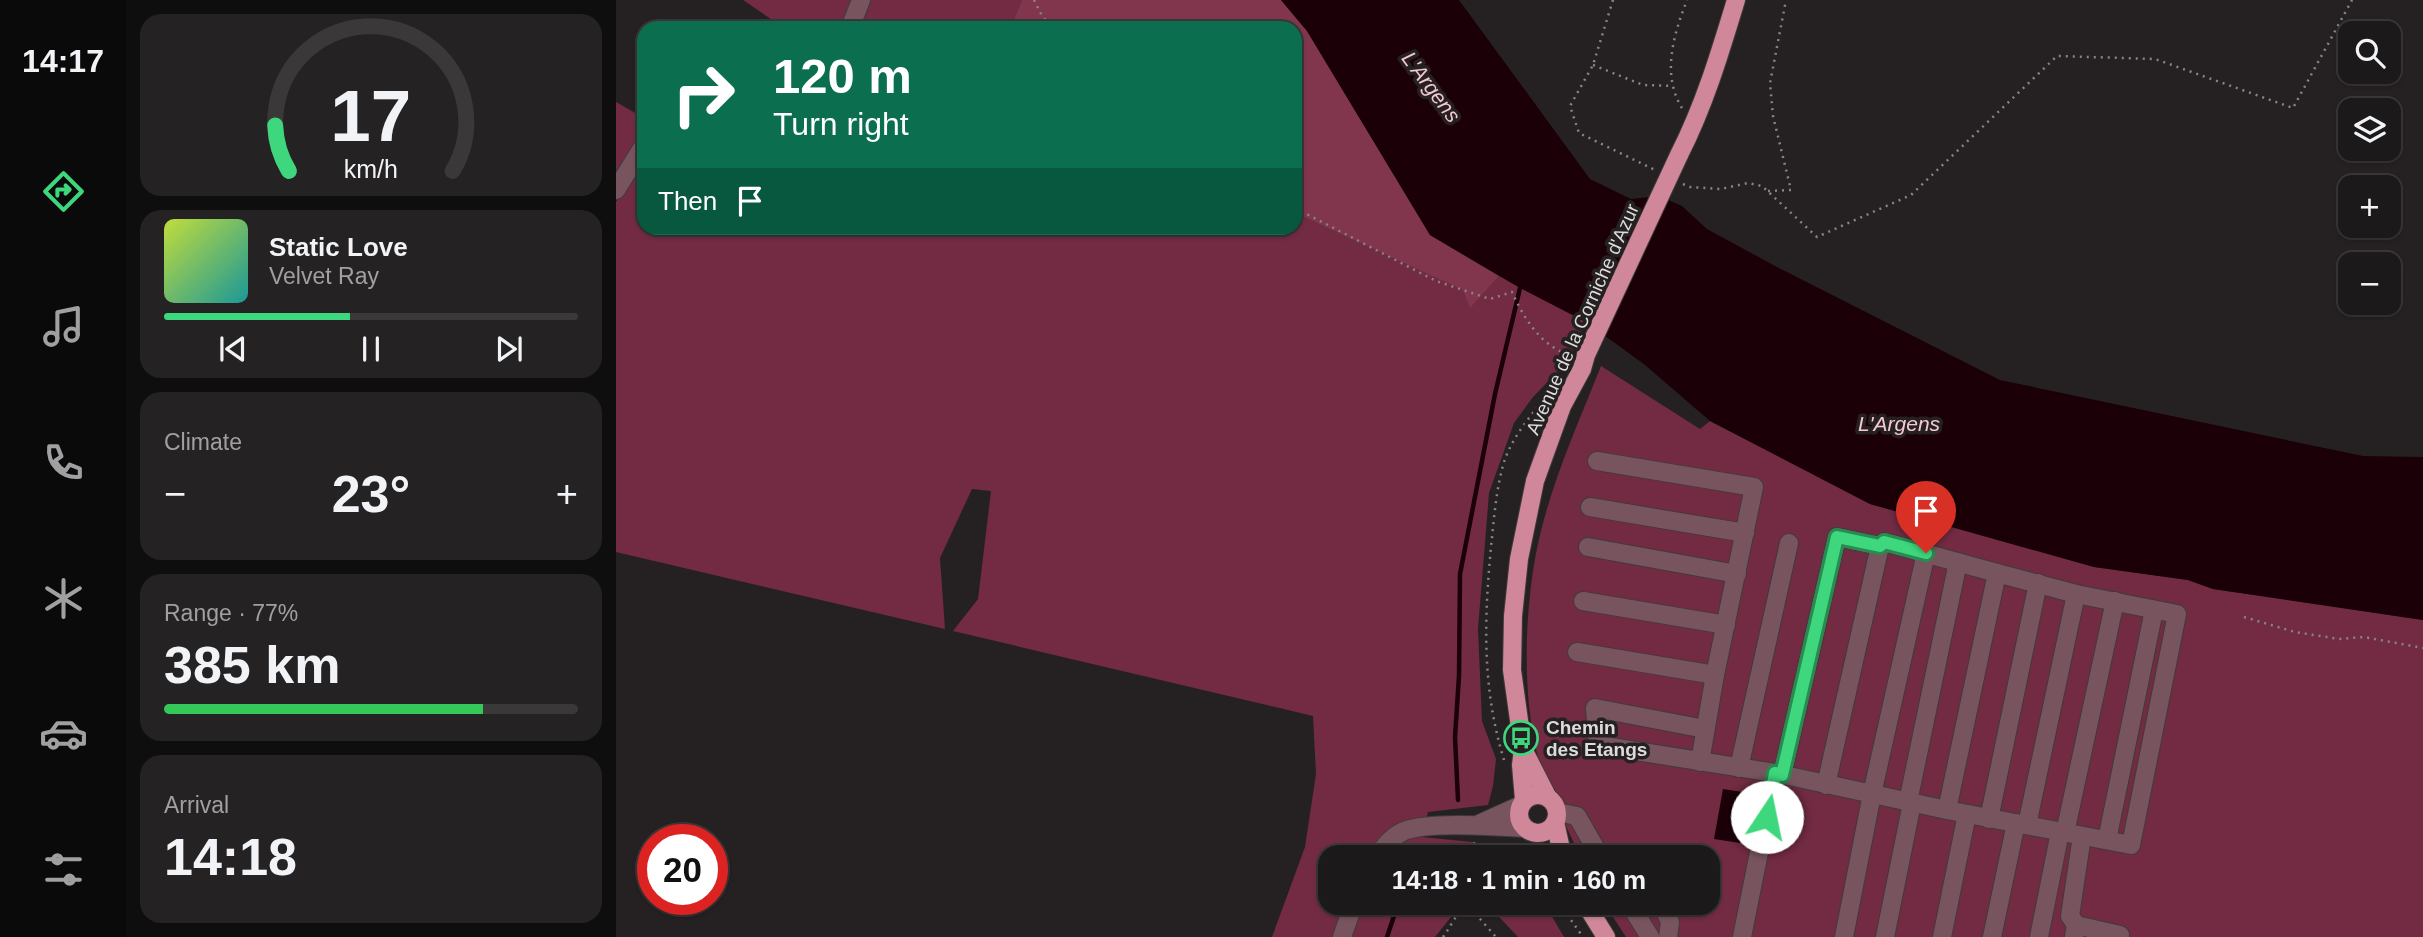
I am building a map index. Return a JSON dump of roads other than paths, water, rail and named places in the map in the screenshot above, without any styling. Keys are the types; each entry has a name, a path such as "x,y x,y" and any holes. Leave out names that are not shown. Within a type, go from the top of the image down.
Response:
{"main road":[{"name":"Avenue de la Corniche d'Azur","path":"1522,802 1523,749 1512,670 1513,616 1519,559 1535,481 1562,406 1582,369 1586,355 1693,127 1736,0"},
{"name":"Avenue de la Corniche d'Azur","path":"1523,749 1547,796"},
{"path":"1544,845 1518,817 1522,802 1535,794 1547,796 1554,803 1561,845"},
{"path":"1531,830 1548,830 1556,817"},
{"path":"1592,915 1606,937"}],"street":[{"path":"852,21 861,0"},
{"path":"616,190 637,156"},
{"path":"1597,461 1754,487 1700,762"},
{"path":"1590,507 1745,533"},
{"path":"1742,937 1837,537 1880,546"},
{"path":"1705,729 1595,708 1598,745 1779,774 1826,785 1910,803 1989,819 2131,845 2177,614 2076,594 1884,542 1880,546 1826,785"},
{"path":"1739,768 1789,543"},
{"path":"1588,547 1737,575"},
{"path":"1844,937 1872,794 1926,553"},
{"path":"1885,937 1958,562"},
{"path":"1947,810 1997,573"},
{"path":"1989,819 2038,583"},
{"path":"1992,937 2022,824 2076,594"},
{"path":"1583,601 1726,625"},
{"path":"2039,937 2069,833 2115,601"},
{"path":"1577,652 1715,675"},
{"path":"1471,825 1522,802"},
{"path":"1942,937 1967,814"},
{"path":"1556,817 1577,816 1594,845"},
{"path":"1386,845 1403,831 1426,827 1471,825 1531,830"},
{"path":"2069,833 2070,916 2075,931 2120,935 2119,937"},
{"path":"1342,937 1350,915"},
{"path":"1636,915 1650,937"},
{"path":"1667,915 1670,922 1668,937"}],"water":[{"name":"L'Argens","path":"1281,0 1459,0 1590,179 1631,199 1659,196 1682,206 1707,229 2000,380 2363,456 2423,457 2423,620 2213,589 2188,580 2094,567 1870,504 1710,421 1645,365 1586,322 1520,288 1430,235 1302,21 1299,21"},
{"path":"1723,789 1749,793 1740,843 1714,839"}],"waterway":[{"path":"1458,800 1455,737 1459,676 1460,574 1495,394 1520,288 1524,283"},
{"path":"1387,937 1395,915"}],"place":[{"name":"Chemin des Etangs","path":"1521,738"}]}
